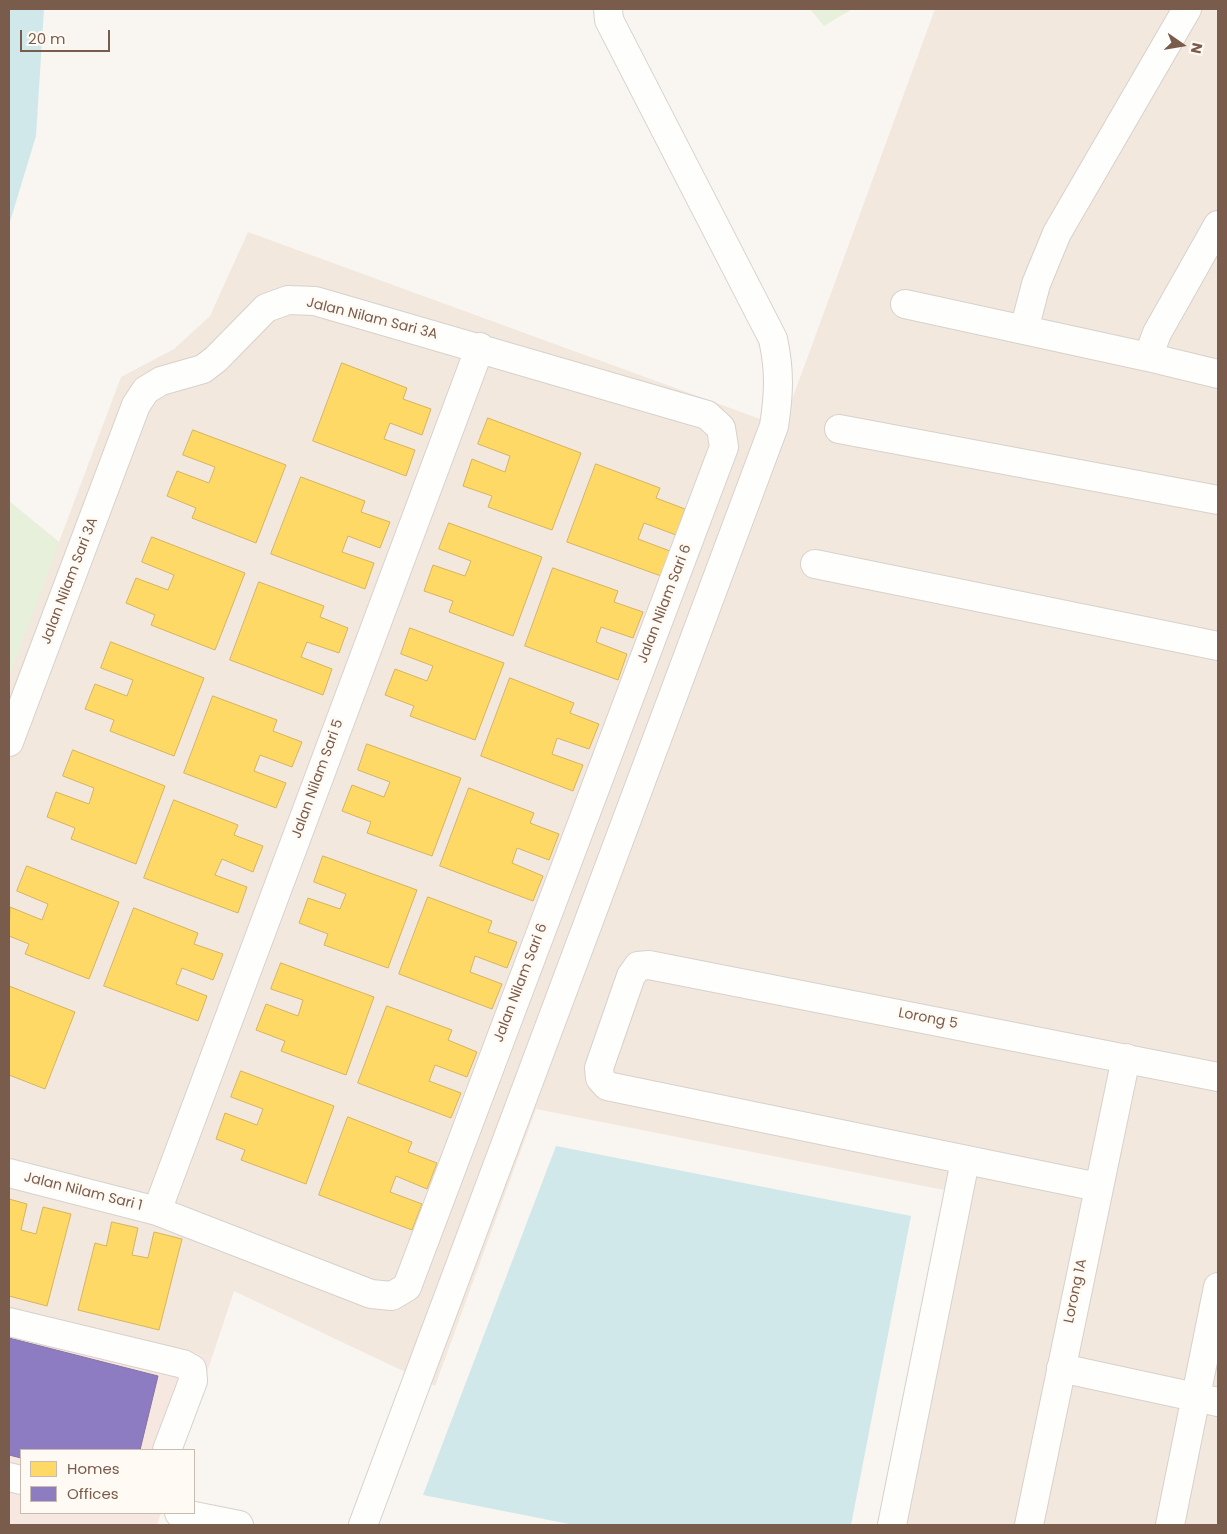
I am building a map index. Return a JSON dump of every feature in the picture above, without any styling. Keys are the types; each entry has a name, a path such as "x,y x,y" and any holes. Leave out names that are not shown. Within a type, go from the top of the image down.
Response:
{"street":[{"path":"363,1525 774,426 779,396 779,366 773,339 609,20 608,9"},
{"path":"1024,330 1036,284 1057,233 1187,9"},
{"path":"1148,357 1157,333 1218,225"},
{"name":"Jalan Nilam Sari 3A","path":"9,742 136,405 146,390 161,381 203,369 216,359 266,308 288,300 315,301 480,347 708,415 721,428"},
{"path":"905,304 1218,374"},
{"name":"Jalan Nilam Sari 5","path":"157,1211 480,347"},
{"name":"Jalan Nilam Sari 6","path":"157,1211 372,1294 392,1296 407,1287 724,447 721,428"},
{"path":"839,429 1218,500"},
{"path":"815,564 1217,638"},
{"name":"Lorong 5","path":"965,1161 607,1086 600,1078 599,1068 631,976 638,966 649,965 1218,1076"},
{"name":"Lorong 1A","path":"1029,1525 1126,1058"},
{"path":"892,1525 965,1161 1098,1187"},
{"name":"Jalan Nilam Sari 1","path":"9,1173 157,1211"},
{"path":"1170,1525 1207,1400 1218,1287"},
{"path":"9,1322 183,1364 192,1369 193,1381 167,1449"},
{"path":"1061,1368 1207,1400"},
{"path":"184,1514 239,1525"}],"shaded area":[{"path":"935,9 1218,9 1218,1525 883,1525 949,1191 536,1109 435,1386 234,1291 212,1357 9,1310 9,501 59,542 121,377 174,349 210,316 248,232 782,427"},
{"path":"9,1310 212,1357 181,1449 20,1449 20,1514 161,1514 157,1525 9,1525"}],"green space":[{"path":"810,9 852,9 824,26"},
{"path":"9,501 59,543 9,677"}],"water":[{"path":"9,9 44,9 36,136 9,225"},
{"path":"556,1146 911,1216 851,1525 574,1525 423,1495"}],"building: Homes":[{"path":"342,363 407,388 403,399 431,409 422,435 390,423 384,439 415,450 406,476 313,441"},
{"path":"488,418 581,453 552,530 488,507 492,496 463,486 472,459 505,472 510,456 478,444"},
{"path":"193,430 286,465 256,543 192,518 196,508 167,496 177,471 209,483 215,467 183,455"},
{"path":"596,464 660,488 656,498 685,509 676,535 644,523 638,539 670,551 661,576 567,542"},
{"path":"301,477 365,501 361,512 390,522 380,548 348,536 342,552 374,563 365,589 271,554"},
{"path":"449,523 542,557 513,636 449,612 453,601 424,591 433,565 465,576 471,561 439,549"},
{"path":"152,537 245,573 215,650 151,625 155,615 126,603 136,578 168,590 174,575 142,562"},
{"path":"553,568 618,591 614,602 643,612 633,638 601,627 596,642 627,654 618,680 525,646"},
{"path":"259,582 324,606 320,617 348,628 339,653 307,642 301,657 332,669 323,695 230,660"},
{"path":"410,628 504,663 475,740 410,716 414,706 385,695 395,669 427,681 433,666 401,654"},
{"path":"111,642 204,678 174,756 110,731 114,720 85,709 95,684 127,696 133,680 101,668"},
{"path":"510,678 574,703 570,713 599,724 589,749 557,738 552,754 583,765 573,791 481,756"},
{"path":"213,696 277,720 273,731 302,742 292,767 260,755 254,771 286,783 276,808 184,773"},
{"path":"367,744 461,778 432,856 367,833 371,822 342,811 352,785 384,797 390,782 358,770"},
{"path":"73,750 165,786 136,864 71,839 75,828 47,817 56,792 89,804 94,788 63,776"},
{"path":"469,788 534,813 530,823 559,834 549,860 517,848 512,863 543,876 533,901 440,866"},
{"path":"174,800 238,825 234,835 263,846 253,872 222,859 215,875 247,887 238,913 144,878"},
{"path":"323,856 417,890 388,968 324,945 328,934 299,923 308,898 340,909 346,894 314,882"},
{"path":"27,866 119,902 89,979 25,954 29,944 9,936 10,907 42,920 48,904 17,891"},
{"path":"428,897 492,921 488,932 517,942 507,968 475,956 470,972 502,984 492,1009 399,974"},
{"path":"134,908 198,933 194,944 223,954 213,980 182,968 176,984 207,996 198,1021 104,986"},
{"path":"281,963 374,997 346,1075 281,1051 285,1041 256,1030 266,1004 298,1016 303,1000 271,989"},
{"path":"9,986 75,1012 45,1089 9,1075"},
{"path":"387,1006 452,1030 448,1040 477,1052 467,1077 435,1065 429,1081 461,1093 451,1118 358,1083"},
{"path":"241,1071 334,1106 306,1184 241,1160 245,1150 216,1139 225,1113 257,1125 263,1109 231,1097"},
{"path":"348,1117 412,1142 408,1152 437,1163 427,1189 396,1176 390,1192 422,1204 412,1230 319,1195"},
{"path":"9,1199 27,1204 21,1230 36,1234 43,1207 71,1214 47,1306 9,1296"},
{"path":"112,1222 138,1228 132,1255 148,1258 154,1232 182,1239 159,1330 78,1310 95,1243 106,1246"}],"building: Offices":[{"path":"9,1338 158,1376 140,1449 20,1449 20,1458 9,1455"}]}
